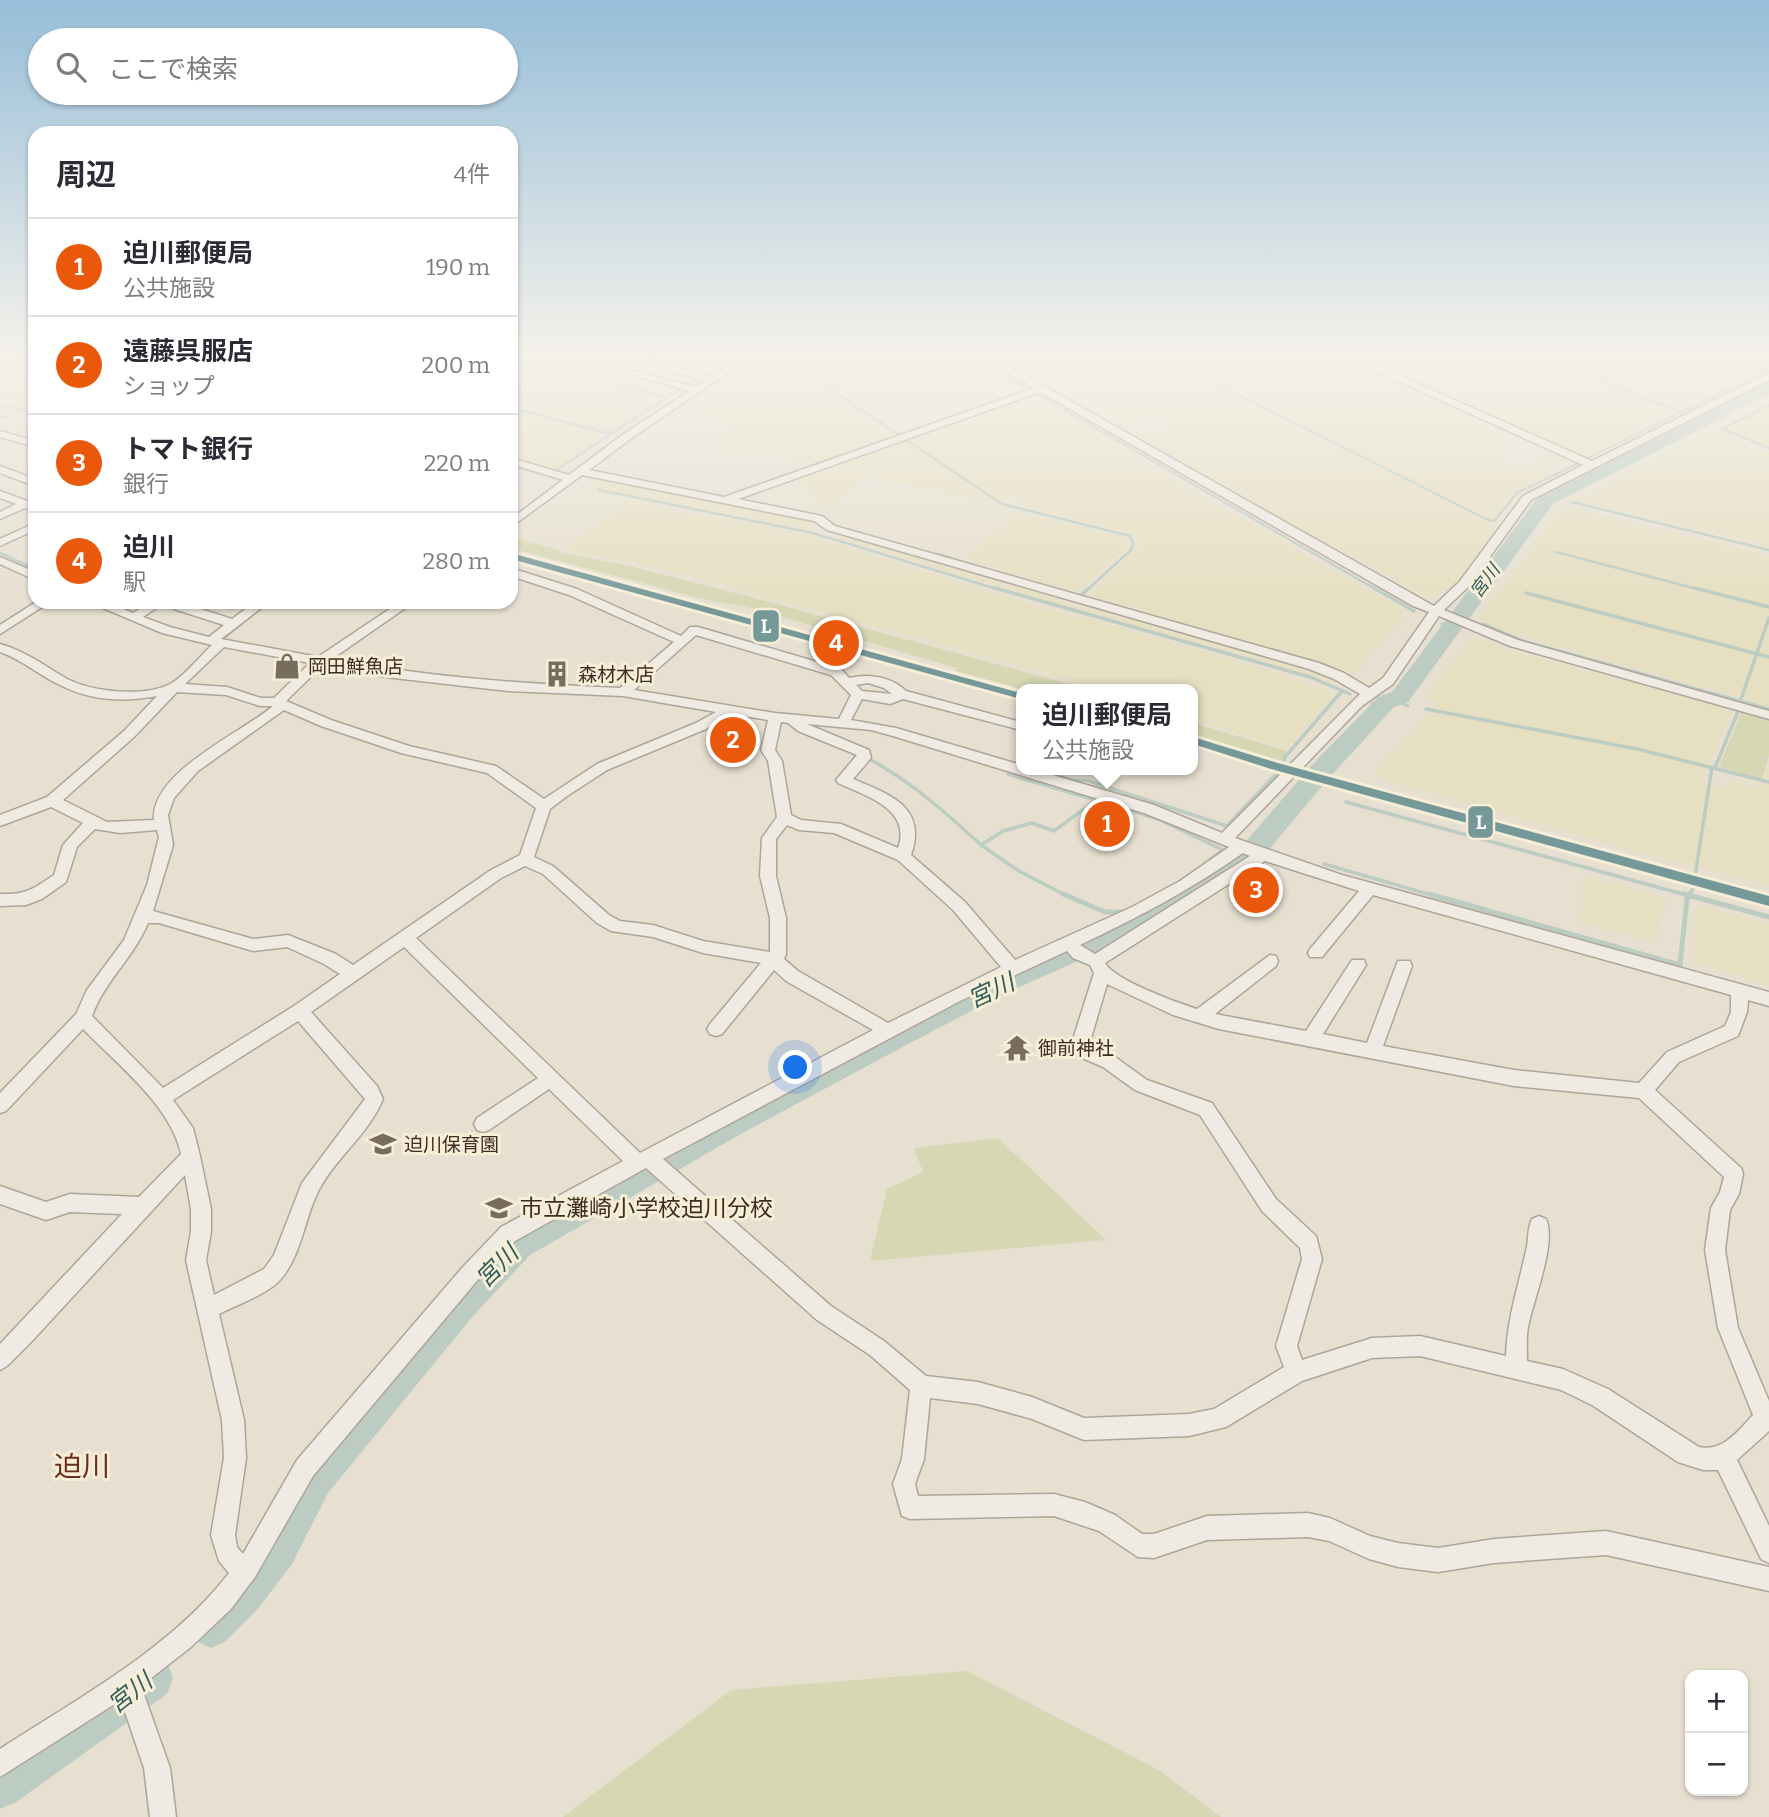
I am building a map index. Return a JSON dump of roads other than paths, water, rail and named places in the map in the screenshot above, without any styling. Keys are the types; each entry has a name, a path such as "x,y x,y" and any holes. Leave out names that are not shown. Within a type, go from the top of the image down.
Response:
{"street":[{"path":"518,519 624,439"},
{"path":"728,499 902,439"},
{"path":"1121,439 1417,603 1536,649 1769,715"},
{"path":"1532,439 1591,465"},
{"path":"1225,839 1368,694 1388,681 1527,498 1639,439"},
{"path":"518,462 577,475 728,499 818,518 831,528 1314,666 1339,676 1368,694"},
{"path":"0,469 28,479"},
{"path":"0,494 28,505"},
{"path":"0,516 28,507"},
{"path":"0,544 28,530"},
{"path":"0,560 28,573"},
{"path":"518,574 572,592 683,641"},
{"path":"0,630 33,609"},
{"path":"112,609 166,630 319,662 457,682 623,692 783,717 843,723 896,732 1016,769"},
{"path":"134,618 148,609"},
{"path":"187,609 234,624"},
{"path":"0,821 52,801 129,734 149,711 176,688 216,642 254,609"},
{"path":"4,1096 83,1018 93,994 135,937 166,837 160,814 164,804 188,772 276,711 279,703 319,662 398,609"},
{"path":"0,612 26,613"},
{"path":"623,692 694,630 836,672 858,694 890,700 900,694"},
{"path":"0,648 20,655 65,683 89,694 133,696 176,688 227,691 260,702 279,703 406,750 491,769 544,806"},
{"path":"848,683 856,679 867,679 893,687 900,694 1016,725"},
{"path":"843,723 858,694"},
{"path":"161,1098 300,1011 496,874 525,859 544,806 602,767 701,726 730,709"},
{"path":"716,1029 778,954 778,918 768,876 769,838 784,818 775,761 768,750 783,717"},
{"path":"783,717 803,729 864,753 864,758 843,780 880,797 908,820 912,832 903,856"},
{"path":"1037,775 1149,809 1263,855 1370,888 1769,999"},
{"path":"52,801 105,827 162,824"},
{"path":"784,818 799,825 836,828 903,856 959,906 1012,968"},
{"path":"0,900 20,901 61,878 70,845 94,821"},
{"path":"1242,846 1185,885 1138,911 1083,955 1079,1049 1109,1062 1142,1085 1206,1109 1269,1205 1309,1243 1312,1259 1286,1346 1297,1372"},
{"path":"0,1764 130,1690 223,1601 247,1569 305,1468 469,1275 509,1234 540,1214 649,1163 888,1032 1012,968 1083,955 1263,855"},
{"path":"525,859 548,870 603,919 617,926 653,931 703,947 773,959 792,976 888,1032"},
{"path":"1316,953 1370,888"},
{"path":"143,917 159,917 253,945 288,941 330,959 353,974"},
{"path":"405,938 550,1079 824,1313 877,1348 921,1386 978,1393 1032,1408 1084,1429 1176,1426 1218,1419 1297,1372 1372,1348 1420,1346 1563,1380 1582,1388 1686,1454 1714,1460 1724,1457 1767,1419 1728,1328 1715,1250 1721,1208 1729,1194 1734,1174 1643,1091 1514,1078 1310,1040 1200,1016 1144,996 1083,955"},
{"path":"1200,1016 1270,961"},
{"path":"1310,1040 1358,965"},
{"path":"1372,1052 1404,966"},
{"path":"1643,1091 1673,1057 1732,1031 1739,1012 1740,991"},
{"path":"208,1308 271,1276 277,1269 309,1189 337,1148 369,1111 374,1099 372,1091 300,1011"},
{"path":"83,1018 161,1098 186,1134 201,1209 201,1232 196,1260 233,1420 234,1458 223,1535 228,1553 236,1563 247,1569"},
{"path":"483,1124 550,1079"},
{"path":"0,1359 53,1305 141,1206 191,1156"},
{"path":"0,1195 46,1211 69,1203 141,1206"},
{"path":"1516,1368 1517,1329 1537,1248 1539,1225"},
{"path":"921,1386 913,1459 904,1485 910,1508 1054,1505 1085,1513 1107,1523 1138,1545 1154,1546 1207,1528 1308,1525 1330,1530 1369,1548 1438,1560 1494,1551 1606,1543 1769,1579"},
{"path":"1724,1457 1769,1551"},
{"path":"130,1690 157,1768 163,1817"}],"waterway":[{"path":"556,470 604,439"},
{"path":"614,451 632,439"},
{"path":"905,439 1002,504 1130,536 1133,543 1131,550 1087,590"},
{"path":"1114,439 1377,590"},
{"path":"1326,439 1494,521 1517,493 1577,464"},
{"path":"1584,460 1627,439"},
{"name":"宮川","path":"1257,846 1319,773 1386,702 1400,697 1546,500 1667,439"},
{"path":"1747,439 1769,448"},
{"path":"518,468 543,474"},
{"path":"0,473 28,484"},
{"path":"599,490 813,533 1000,590"},
{"name":"宮川","path":"1552,497 1561,499"},
{"path":"1572,502 1769,550"},
{"path":"1556,552 1701,590"},
{"path":"0,553 28,566"},
{"path":"938,554 984,568"},
{"path":"995,588 1310,677 1350,694"},
{"path":"1079,597 1089,588"},
{"path":"1374,588 1414,611"},
{"path":"1695,588 1769,607"},
{"path":"1526,593 1757,654"},
{"path":"225,637 254,613"},
{"path":"1757,654 1769,618"},
{"path":"1442,624 1450,627"},
{"path":"1483,624 1523,641 1740,701"},
{"path":"1740,701 1757,654"},
{"path":"1757,654 1769,657"},
{"path":"1054,775 1088,781 1227,826 1279,771 1285,757 1342,691"},
{"name":"宮川","path":"1384,696 1408,706"},
{"path":"1740,701 1769,709"},
{"path":"1373,703 1381,707"},
{"path":"1426,709 1637,749 1712,768"},
{"path":"1715,768 1738,711"},
{"path":"867,758 913,787 981,845"},
{"path":"1689,895 1693,889 1712,768"},
{"path":"1712,768 1769,782"},
{"path":"1008,774 1096,800"},
{"path":"981,845 1003,831 1032,823 1054,831 1096,800"},
{"path":"1096,800 1158,819 1223,850 1203,865"},
{"path":"1346,802 1689,896"},
{"path":"981,845 1019,871 1064,894"},
{"name":"宮川","path":"211,1626 242,1595 277,1549 314,1479 460,1303 518,1243 737,1120 899,1034 996,985 1145,919 1244,858"},
{"path":"1324,864 1435,896"},
{"path":"1064,894 1105,912 1123,912"},
{"path":"1429,894 1680,965 1689,896"},
{"path":"1684,894 1689,895"},
{"path":"1689,895 1769,917"},
{"name":"宮川","path":"0,1786 151,1678"}],"place":[{"name":"迫川","path":"836,643"},
{"name":"岡田鮮魚店","path":"287,666"},
{"name":"森材木店","path":"557,674"},
{"name":"遠藤呉服店","path":"733,740"},
{"name":"迫川郵便局","path":"1107,824"},
{"name":"トマト銀行","path":"1256,890"},
{"name":"御前神社","path":"1017,1048"},
{"name":"迫川保育園","path":"383,1144"},
{"name":"市立灘崎小学校迫川分校","path":"499,1208"}],"district":[{"name":"迫川","path":"82,1466"}]}
